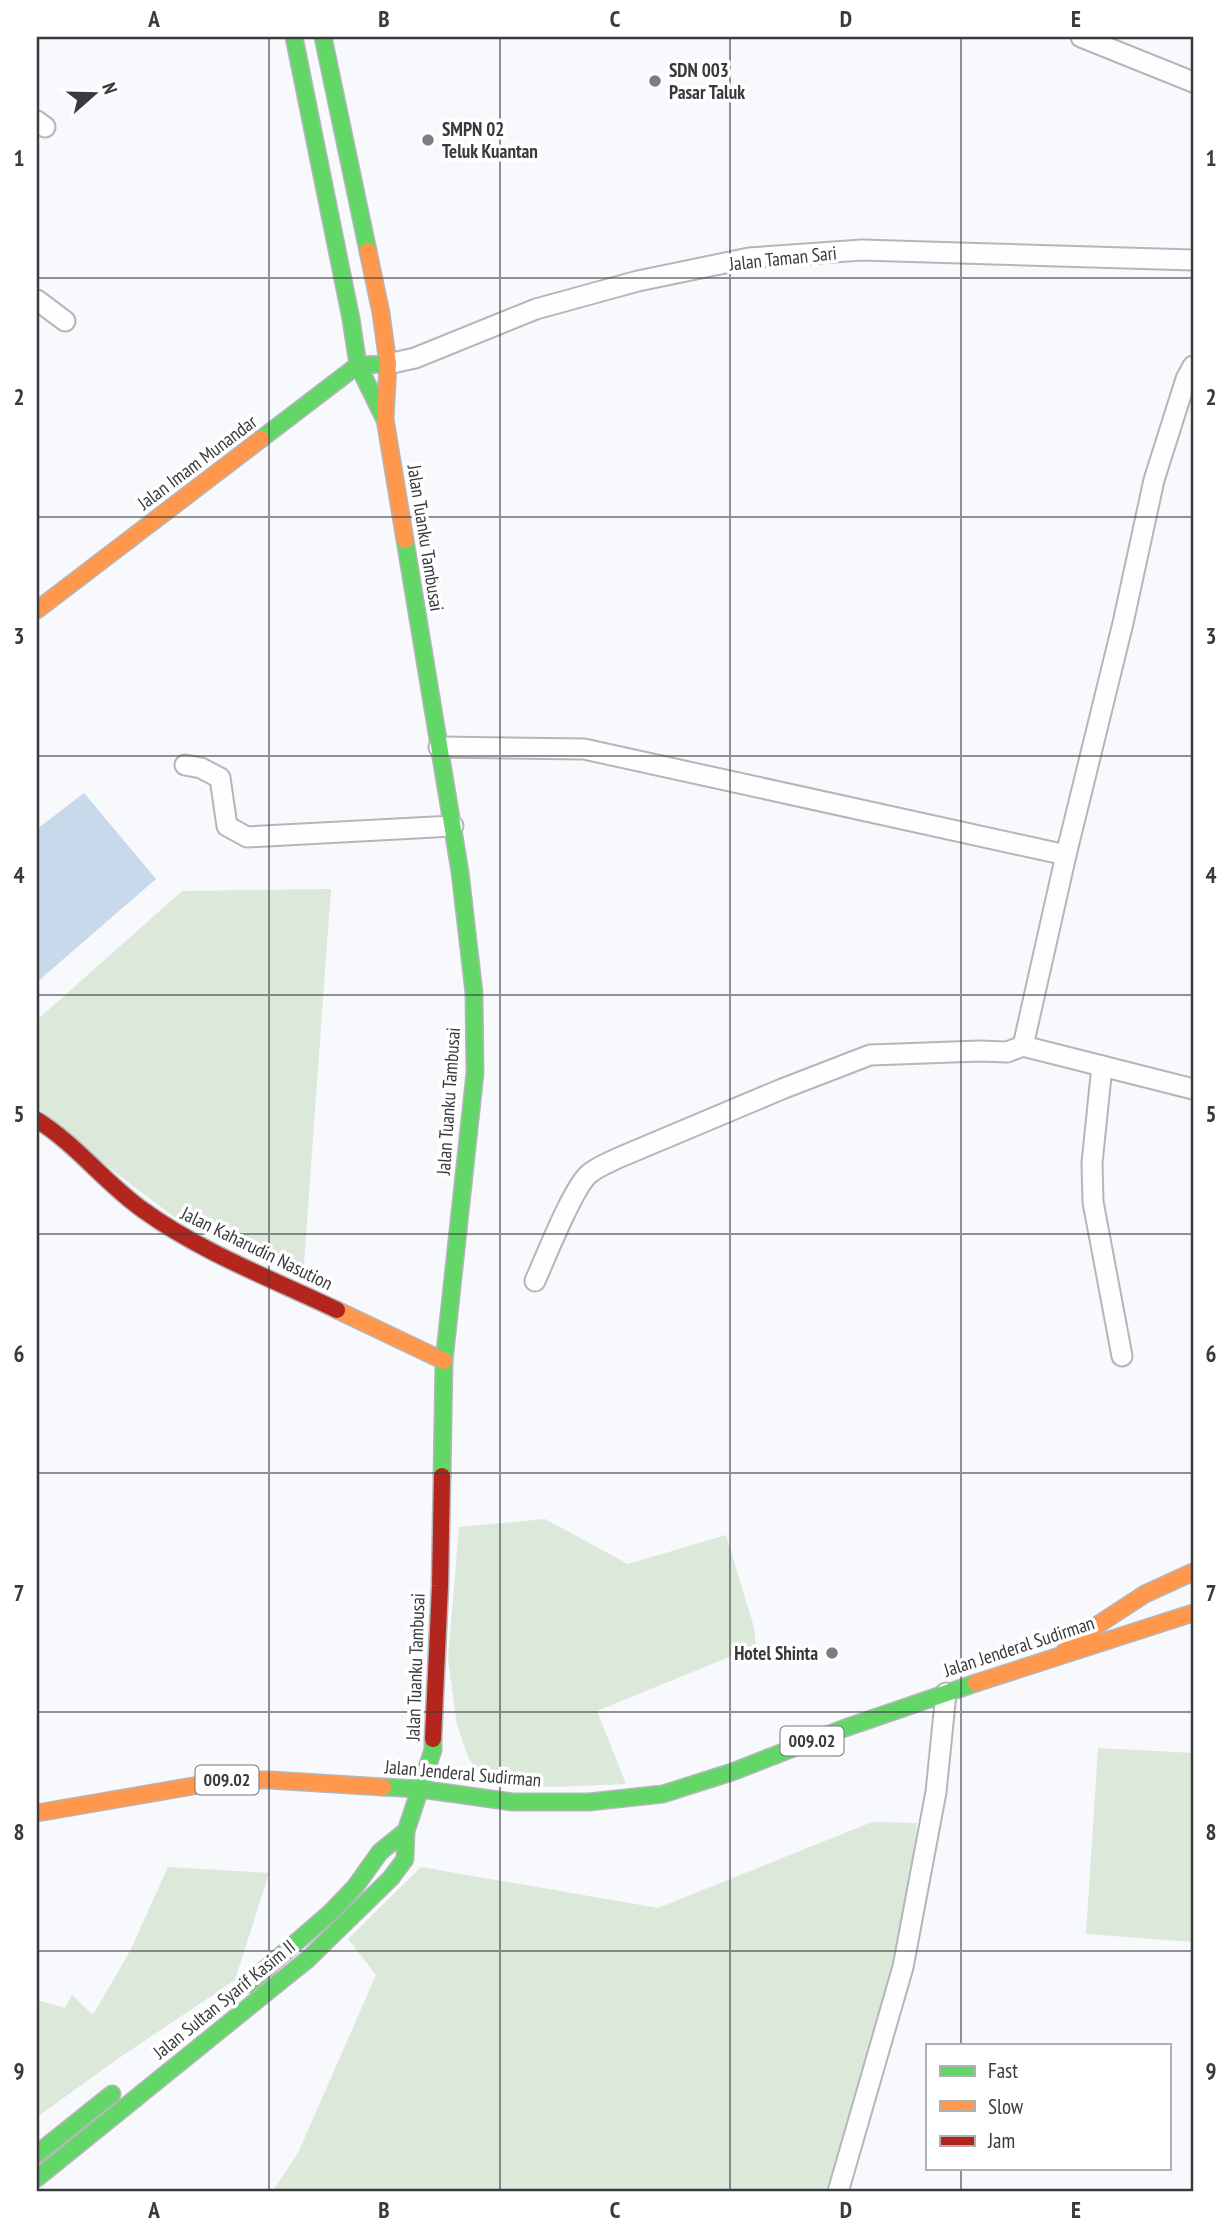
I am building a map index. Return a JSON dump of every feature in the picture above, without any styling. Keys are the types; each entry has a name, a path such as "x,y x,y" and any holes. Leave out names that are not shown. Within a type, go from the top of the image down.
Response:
{"main road":[{"name":"Jalan Tuanku Tambusai","path":"294,37 358,365 385,419"},
{"name":"Jalan Tuanku Tambusai","path":"323,37 381,313 388,364 385,419 453,826 474,993 475,1073 444,1361 440,1586 433,1750 420,1789"},
{"path":"358,365 388,364"},
{"name":"Jalan Imam Munandar","path":"37,610 358,365"},
{"name":"Jalan Kaharudin Nasution","path":"37,1120 56,1131 135,1204 162,1225 444,1361"},
{"path":"1062,1654 1099,1624 1145,1594 1193,1572"},
{"name":"Jalan Jenderal Sudirman","path":"37,1813 228,1780 420,1789 513,1802 589,1802 663,1794 732,1772 845,1728 946,1693 1193,1613"},
{"name":"Jalan Sultan Syarif Kasim II","path":"37,2178 308,1959 351,1919 391,1878 405,1859 406,1831 420,1789"},
{"name":"Jalan Sultan Syarif Kasim II","path":"232,1997 330,1913 355,1887 380,1852 406,1831"},
{"path":"37,2154 120,2088"}],"street":[{"path":"1081,37 1193,82"},
{"name":"Jalan Taman Sari","path":"388,364 415,358 536,309 638,281 748,258 862,250 1193,260"},
{"path":"37,300 65,321"},
{"path":"1023,1046 1154,480 1186,379 1193,366"},
{"path":"439,747 584,749 1066,855"},
{"path":"184,765 201,768 220,778 227,827 247,837 453,826"},
{"path":"535,1281 583,1180 596,1169 782,1089 870,1055 1007,1052 1023,1046 1193,1089"},
{"path":"1101,1066 1092,1163 1093,1202 1122,1356"},
{"path":"838,2192 903,1967 936,1792 946,1693"}],"green space":[{"path":"331,889 303,1277 174,1217 107,1166 38,1108 37,1020 182,891"},
{"path":"545,1519 628,1564 726,1535 754,1627 756,1646 597,1711 626,1784 555,1787 484,1782 468,1757 457,1725 448,1659 459,1527"},
{"path":"1098,1748 1193,1753 1193,1942 1086,1934"},
{"path":"872,1822 917,1823 905,1921 886,2000 831,2192 272,2192 298,2153 376,1975 348,1939 421,1867 658,1908"},
{"path":"168,1867 269,1873 235,1980 37,2117 37,2000 65,2008 72,1995 93,2015 130,1951"}],"water":[{"path":"84,793 156,879 37,982 37,829"}],"traffic: fast":[{"path":"294,37 358,365 384,418"},
{"path":"323,37 368,251"},
{"path":"261,439 358,365 388,364"},
{"path":"405,540 460,872 474,993 475,1073 444,1361 442,1476"},
{"path":"383,1787 420,1789 513,1802 589,1802 663,1794 732,1772 845,1728 976,1683"},
{"path":"37,2178 308,1959 391,1878 405,1859 406,1831 433,1750 433,1739"},
{"path":"248,1984 330,1913 355,1887 380,1852 406,1831"},
{"path":"37,2154 112,2094"}],"traffic: slow":[{"path":"368,251 388,364 385,419 405,540"},
{"path":"37,610 261,439"},
{"path":"337,1310 444,1361"},
{"path":"1065,1651 1099,1624 1145,1594 1193,1572"},
{"path":"976,1683 1193,1613"},
{"path":"37,1813 228,1780 383,1787"}],"traffic: jam":[{"path":"37,1120 65,1141 129,1199 165,1225 237,1264 337,1310"},
{"path":"433,1739 442,1476"}],"place":[{"name":"SDN 003 Pasar Taluk","path":"655,81"},
{"name":"SMPN 02 Teluk Kuantan","path":"428,140"},
{"name":"Hotel Shinta","path":"832,1653"}]}
